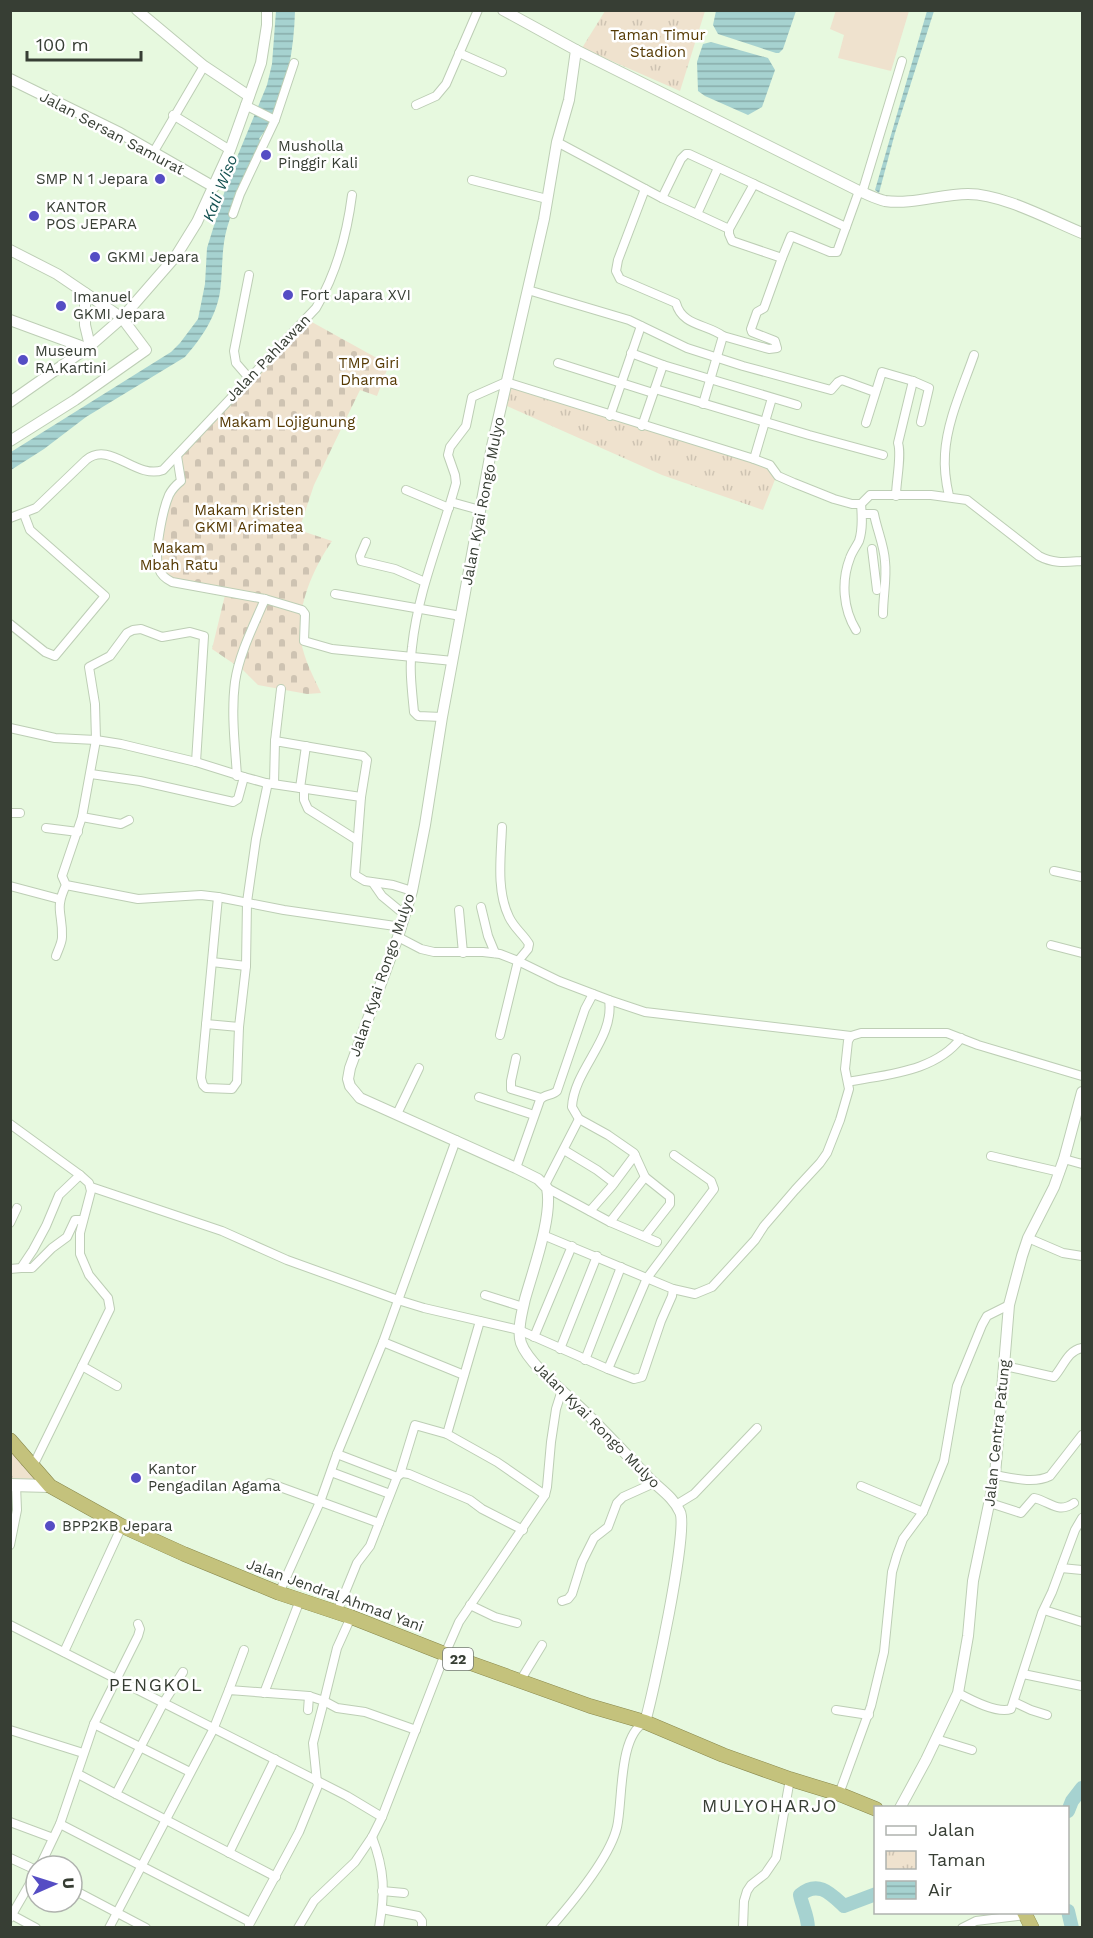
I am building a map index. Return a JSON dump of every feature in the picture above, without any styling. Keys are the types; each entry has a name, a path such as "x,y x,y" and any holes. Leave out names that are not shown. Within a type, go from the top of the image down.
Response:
{"highway":[{"name":"Jalan Jendral Ahmad Yani","path":"10,1440 50,1486 122,1526 184,1554 279,1593 351,1617 445,1654 590,1706 645,1722 705,1748 874,1808"}],"main road":[{"path":"13,1485 50,1486"}],"street":[{"path":"136,10 250,104 274,119"},
{"path":"10,402 88,347 122,318 176,256 214,188 250,104 261,63 267,10"},
{"path":"416,105 436,96 446,84 478,10"},
{"path":"503,10 576,50 860,192 887,201 968,194 983,195 1002,200 1083,233"},
{"name":"Jalan Kyai Rongo Mulyo","path":"546,1186 516,1168 360,1098 353,1092 348,1079 354,1054 400,932 412,891 480,510 506,382 528,290 557,142 569,100 576,50"},
{"path":"459,53 502,72"},
{"path":"645,189 618,260 616,271 620,279 676,303 680,314 696,325 723,336 769,349 777,348 775,341 752,332 756,312 764,308 791,236 830,252 837,252 860,192 902,61"},
{"path":"232,214 274,119 294,63"},
{"path":"153,153 204,66"},
{"name":"Jalan Sersan Samurat","path":"10,79 120,134 214,188"},
{"path":"173,116 230,150"},
{"path":"557,142 662,198 729,229"},
{"path":"662,198 681,159 686,154 846,227"},
{"path":"697,213 718,168"},
{"path":"472,180 547,199"},
{"path":"754,184 729,229 729,234 732,241 782,258"},
{"name":"Jalan Pahlawan","path":"10,518 36,508 94,454 105,454 151,473 163,470 306,320 323,296 338,257 352,195"},
{"path":"10,250 57,274 122,318 146,350 75,400 10,441"},
{"path":"249,275 234,351 236,363 249,378"},
{"path":"528,290 641,326 687,348 827,391 833,390 842,380 876,392"},
{"path":"85,293 88,347"},
{"path":"10,321 88,347"},
{"path":"610,416 641,326"},
{"path":"703,404 723,336"},
{"path":"631,353 663,365 797,405"},
{"path":"949,496 945,469 947,440 974,355"},
{"path":"558,363 622,384 766,421 883,455"},
{"path":"642,426 663,365"},
{"path":"866,423 882,372 929,388 921,422"},
{"path":"896,496 900,448 898,442 913,381"},
{"path":"442,717 418,716 415,713 411,655 425,582 450,505 455,475 448,455 453,442 466,426 470,399 474,395 506,382 754,459 771,465 778,476 852,504 861,504 870,495 949,496 967,500 1039,556 1060,563 1083,561"},
{"path":"754,459 772,398"},
{"path":"177,456 181,481 173,488 168,498 157,557 159,570 164,578 172,582 265,598 304,611 304,641 309,643 332,649 411,655 453,661"},
{"path":"406,490 450,505 480,510"},
{"path":"856,630 846,610 845,584 848,565 858,542 861,504"},
{"path":"10,624 45,652 55,656 105,596 30,530 24,514"},
{"path":"862,514 874,514 876,529 884,547 886,574 883,591 884,614"},
{"path":"366,542 360,556 361,561 395,569 425,582"},
{"path":"872,549 877,590"},
{"path":"335,594 461,616"},
{"path":"91,774 140,781 233,802 238,799 240,776 234,724 235,683 240,662 265,598"},
{"path":"66,885 62,876 82,817 96,740 95,704 90,666 110,656 127,633 141,630 162,637 190,632 202,635 205,639 196,762"},
{"path":"218,897 201,1082 206,1088 218,1090 232,1089 236,1085 239,1027 246,966 247,902 256,839 266,791 270,783 281,689"},
{"path":"10,728 55,738 96,740 196,762 270,783 362,797"},
{"path":"275,741 357,754 365,758 367,765 357,840 355,875 360,880 393,885 412,891"},
{"path":"306,746 302,788 308,809 357,840"},
{"path":"82,817 121,824 129,820"},
{"path":"500,1035 518,961 528,949 529,944 509,917 502,893 500,875 502,826"},
{"path":"46,828 78,832"},
{"path":"1054,872 1083,877"},
{"path":"373,882 382,896 405,915"},
{"path":"66,885 138,898 218,897 400,932 428,951 495,953 518,961 559,981 645,1012 850,1036 946,1033 978,1045 1083,1076"},
{"path":"56,956 62,938 58,909 59,898 66,885"},
{"path":"10,886 59,898"},
{"path":"481,908 495,953"},
{"path":"459,910 463,952"},
{"path":"1052,945 1083,953"},
{"path":"212,962 246,966"},
{"path":"516,1058 511,1081 512,1089 541,1098 555,1094 585,1009 593,994"},
{"path":"609,1000 603,1031 572,1101 574,1112 579,1119 608,1135 635,1155 645,1177 670,1197 671,1201 645,1236"},
{"path":"206,1024 239,1027"},
{"path":"543,1235 673,1289 695,1294 712,1287 755,1240 764,1226 827,1153 849,1089 845,1069 850,1036"},
{"path":"848,1082 928,1064 946,1053 961,1038"},
{"path":"397,1114 419,1068"},
{"name":"Jalan Centra Patung","path":"901,1806 958,1693 965,1658 973,1581 995,1475 1009,1305 1028,1238 1054,1188 1065,1158 1083,1092"},
{"path":"479,1097 534,1115"},
{"path":"516,1168 541,1098"},
{"path":"519,1330 543,1235 548,1204 546,1186 579,1119"},
{"path":"10,1124 80,1175 91,1187 222,1231 287,1260 398,1300 519,1330 633,1379 642,1377 673,1289"},
{"path":"279,1593 320,1502 383,1342 456,1140"},
{"path":"564,1150 614,1183"},
{"path":"590,1211 635,1155"},
{"path":"608,1369 647,1278 714,1188 711,1181 674,1155"},
{"path":"991,1156 1060,1172"},
{"path":"1065,1158 1083,1164"},
{"path":"21,1268 46,1226 59,1195 80,1175"},
{"path":"610,1222 645,1177"},
{"path":"546,1186 610,1222 657,1242"},
{"path":"33,1466 110,1306 108,1298 89,1275 81,1259 83,1220 91,1187"},
{"path":"10,1223 17,1208"},
{"path":"10,1269 32,1268 52,1248 67,1238 75,1220 83,1220"},
{"path":"1028,1238 1063,1253 1083,1256"},
{"path":"534,1337 572,1246"},
{"path":"560,1349 597,1256"},
{"path":"585,1360 621,1267"},
{"path":"485,1295 523,1307"},
{"path":"839,1794 869,1716 884,1652 892,1572 897,1555 903,1539 923,1512 944,1461 957,1386 968,1354 987,1316 1009,1305"},
{"path":"447,1434 480,1321"},
{"name":"Jalan Kyai Rongo Mulyo","path":"519,1330 520,1340 527,1355 676,1505"},
{"path":"383,1342 464,1375"},
{"path":"1005,1366 1054,1377 1067,1357 1073,1351 1083,1348"},
{"path":"82,1366 117,1386"},
{"path":"298,1928 314,1901 350,1867 372,1838 459,1622 545,1495 556,1409 562,1390"},
{"path":"337,1612 357,1563 370,1546 399,1475 415,1425 447,1434 490,1458 545,1495"},
{"path":"550,1928 587,1881 612,1841 617,1828 622,1777 630,1743 635,1729 645,1722 653,1695 683,1526 681,1513 676,1505 694,1494 757,1428"},
{"path":"995,1475 1044,1479 1050,1476 1083,1435"},
{"path":"337,1454 399,1475 409,1474 471,1500 482,1509 523,1530"},
{"path":"331,1472 390,1494"},
{"path":"269,1483 379,1523"},
{"path":"562,1601 568,1599 572,1594 582,1562 594,1538 608,1527 617,1503 623,1497 654,1484"},
{"path":"10,1545 17,1510 13,1485"},
{"path":"861,1486 923,1512"},
{"path":"990,1503 1021,1513 1035,1498 1061,1509 1074,1503"},
{"path":"958,1693 977,1703 1004,1711 1011,1709 1044,1610 1075,1530 1083,1518"},
{"path":"64,1652 122,1526"},
{"path":"1061,1568 1083,1570"},
{"path":"264,1692 300,1599"},
{"path":"470,1605 495,1617 517,1623"},
{"path":"1044,1610 1083,1622"},
{"path":"60,1824 249,1925 299,1832 318,1783 313,1743 336,1648 351,1617"},
{"path":"46,1854 60,1824 94,1724 138,1636 140,1629 138,1624"},
{"path":"10,1625 347,1796 382,1817"},
{"path":"520,1681 542,1645"},
{"path":"109,1928 213,1730 244,1650"},
{"path":"116,1794 164,1702 183,1672"},
{"path":"1023,1674 1083,1686"},
{"path":"229,1690 309,1696 337,1708 365,1712 416,1730"},
{"path":"308,1710 309,1696"},
{"path":"1014,1702 1047,1715"},
{"path":"836,1710 869,1716"},
{"path":"94,1724 190,1772"},
{"path":"10,1730 83,1753"},
{"path":"936,1739 972,1750"},
{"path":"229,1853 275,1759"},
{"path":"78,1774 276,1877"},
{"path":"743,1928 747,1891 765,1874 776,1858 790,1779"},
{"path":"10,1822 53,1838"},
{"path":"372,1838 381,1863 382,1909 379,1928"},
{"path":"10,1858 24,1866"},
{"path":"382,1891 404,1893"},
{"path":"24,1892 12,1913 36,1928"},
{"path":"84,1895 146,1928"},
{"path":"382,1909 418,1916 422,1921 422,1928"},
{"path":"962,1928 976,1921 1027,1918"}],"green space":[{"path":"836,10 909,11 891,71 838,58 844,35 830,29"},
{"name":"Taman Timur Stadion","path":"605,11 705,11 680,91 582,48"},
{"path":"310,321 375,357 390,362 377,396 360,390 314,485 299,530 332,541 318,564 301,615 302,648 321,693 307,694 258,685 243,670 212,649 226,591 172,581 158,566 158,557 169,498 182,480 178,457"},
{"path":"510,386 768,467 776,477 763,510 662,475 507,406"},
{"path":"11,1451 35,1480 11,1480"}],"water":[{"path":"716,10 796,11 783,49 776,53 718,34 713,25"},
{"path":"276,11 295,11 288,68 276,110 259,139 262,142 227,228 220,292 207,327 185,357 86,417 44,449 11,470 11,452 171,352 198,319 205,284 207,248 230,174 267,85 272,64"},
{"path":"927,11 934,11 895,133 879,193 875,190"},
{"path":"711,42 768,58 775,70 762,107 748,115 698,91 697,62 703,44"}],"waterway":[{"path":"1069,1808 1082,1788"},
{"path":"808,1928 800,1895 806,1891 818,1888 824,1890 844,1906 874,1895"},
{"path":"1069,1914 1072,1928"}],"place":[{"name":"Musholla Pinggir Kali","path":"266,155"},
{"name":"SMP N 1 Jepara","path":"160,179"},
{"name":"KANTOR POS JEPARA","path":"34,216"},
{"name":"GKMI Jepara","path":"95,257"},
{"name":"Fort Japara XVI","path":"288,295"},
{"name":"Imanuel GKMI Jepara","path":"61,306"},
{"name":"Museum RA.Kartini","path":"23,360"},
{"name":"Kantor Pengadilan Agama","path":"136,1478"},
{"name":"BPP2KB Jepara","path":"50,1526"}],"district":[{"name":"PENGKOL","path":"156,1684"},
{"name":"MULYOHARJO","path":"770,1805"}],"water label":[{"name":"Kali Wiso","path":"220,188"}],"park label":[{"name":"TMP Giri Dharma","path":"369,372"},
{"name":"Makam Lojigunung","path":"287,422"},
{"name":"Makam Kristen GKMI Arimatea","path":"249,518"},
{"name":"Makam Mbah Ratu","path":"179,556"}]}
